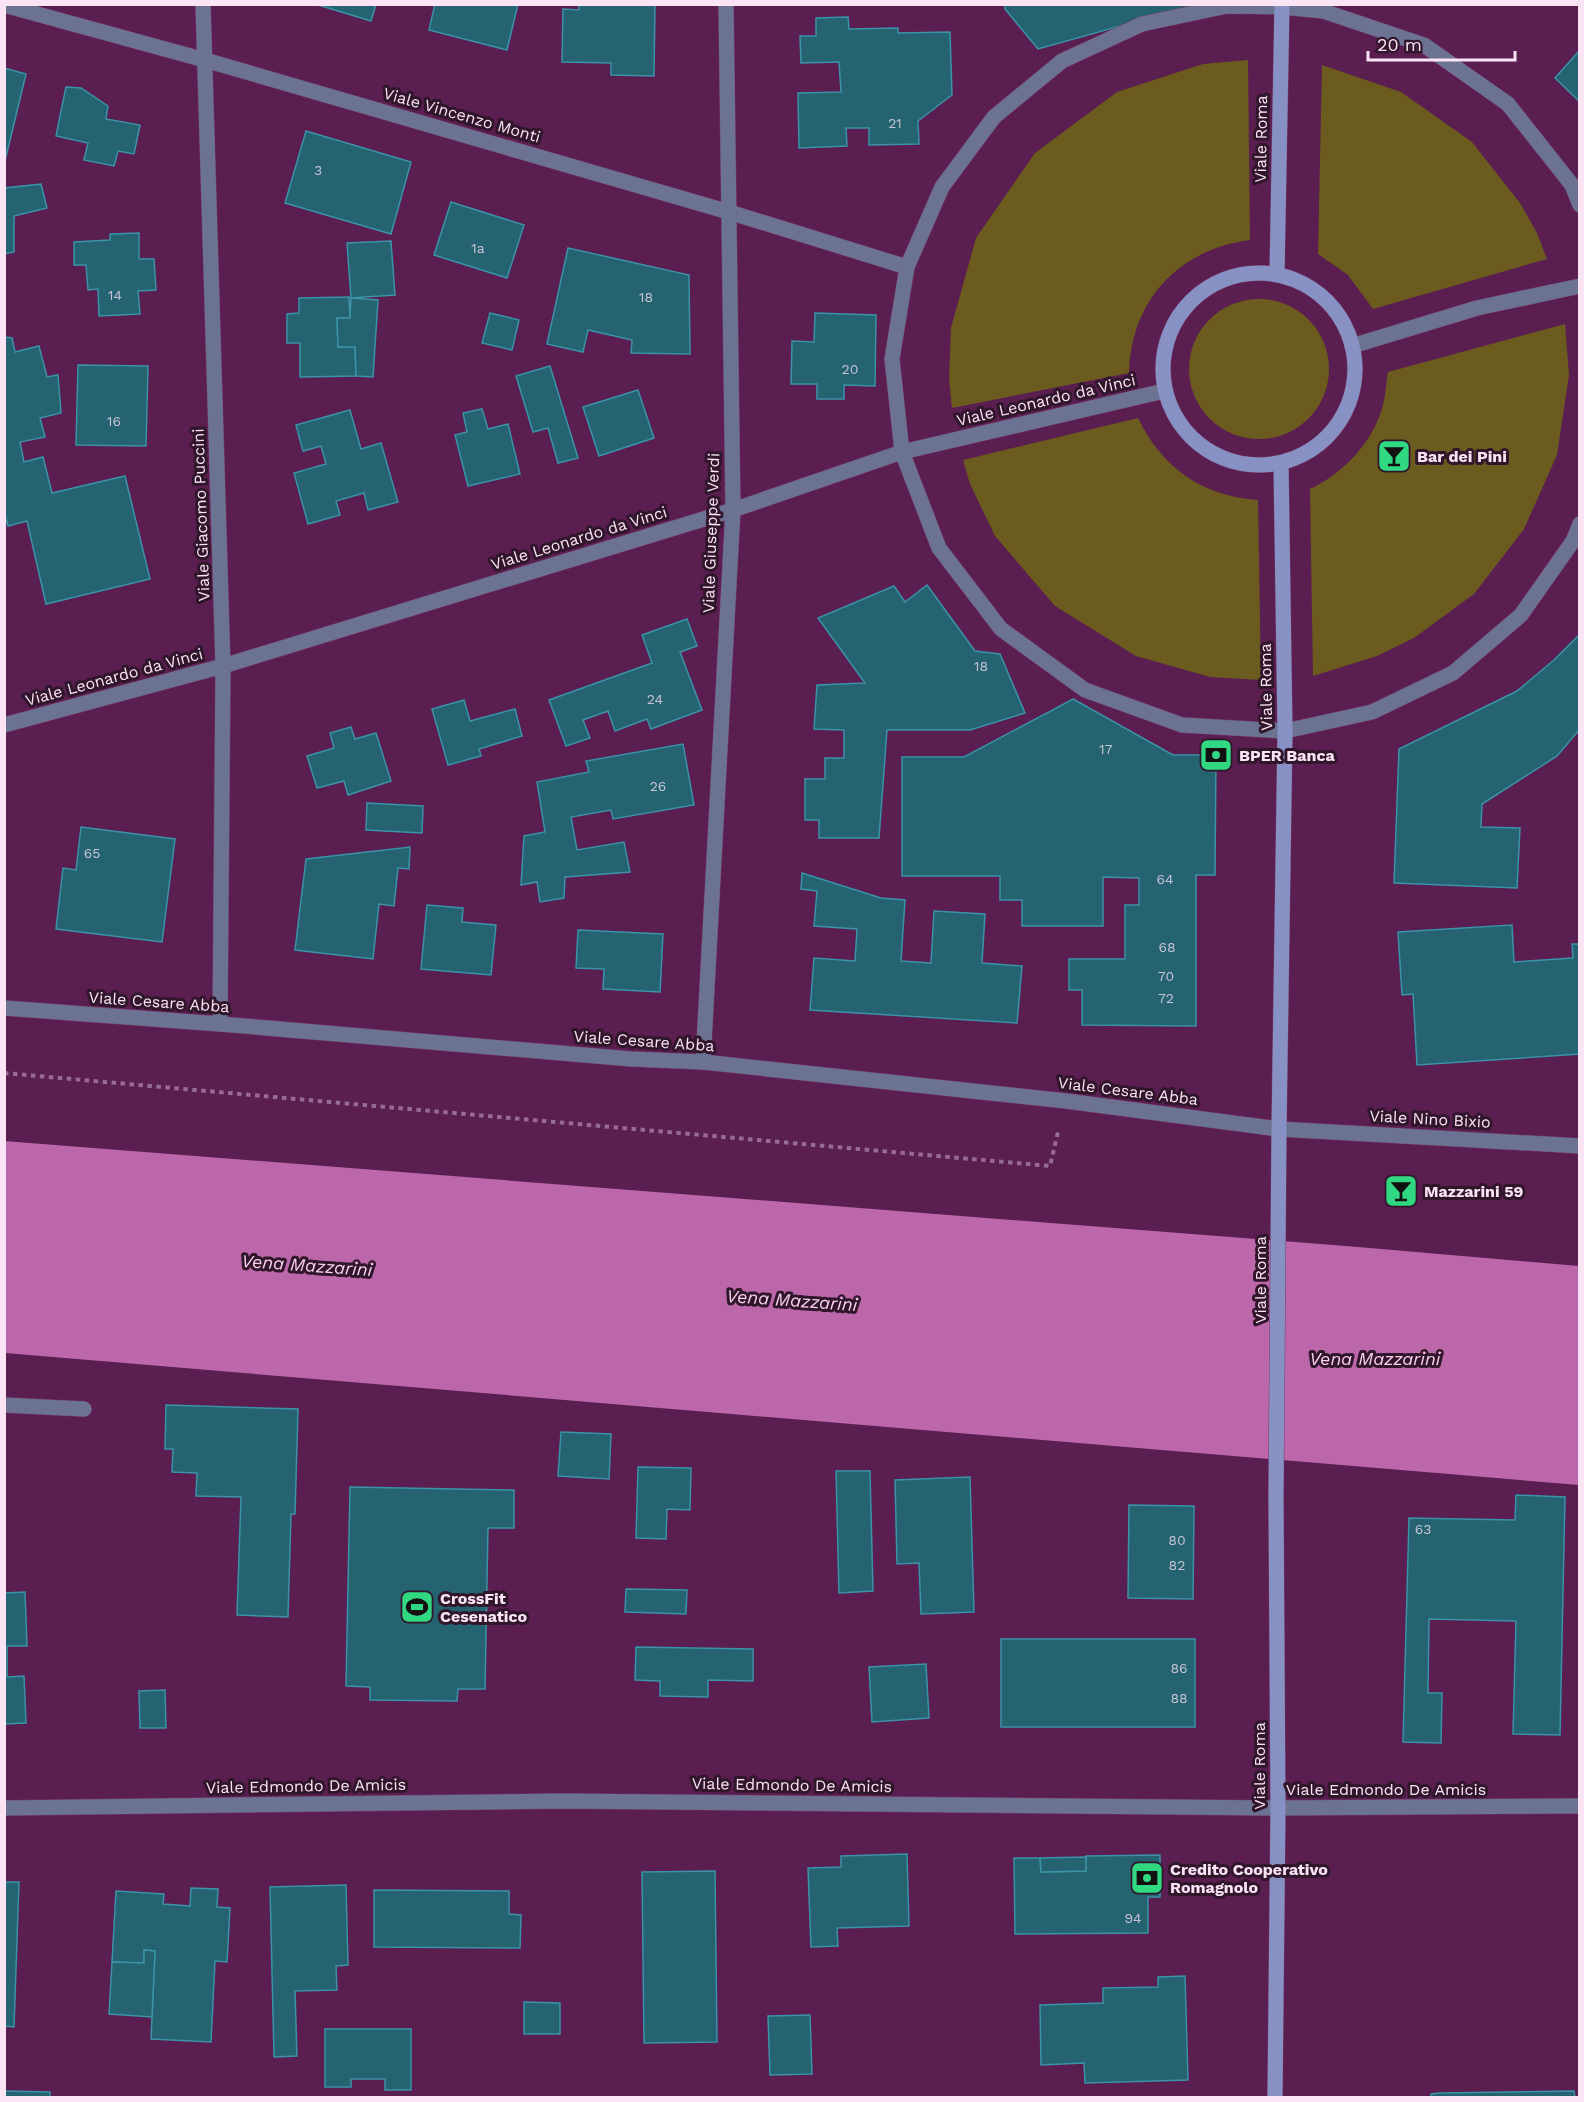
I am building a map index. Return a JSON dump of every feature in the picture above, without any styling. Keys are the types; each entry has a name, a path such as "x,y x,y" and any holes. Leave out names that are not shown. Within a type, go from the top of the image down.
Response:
{"street":[{"name":"Viale Giacomo Puccini","path":"203,4 223,666 220,1024"},
{"name":"Viale Giuseppe Verdi","path":"703,1062 733,510 726,4"},
{"name":"Viale Vincenzo Monti","path":"4,5 205,60 729,212 907,267"},
{"path":"1580,205 1572,185 1508,104 1424,45 1323,11 1282,6 1227,6 1142,24 1062,62 994,117 942,187 907,267 892,359 902,452 939,548 1001,629 1085,690 1182,725 1285,731 1372,712 1453,673 1521,615 1573,541 1580,524"},
{"name":"Viale Roma","path":"1276,274 1282,6"},
{"path":"1245,274 1276,274 1303,283 1325,298 1342,320 1352,346 1356,371 1352,396 1341,419 1326,439 1305,454 1281,463 1251,466 1222,459 1195,443 1176,420 1164,391 1163,359 1171,328 1189,303 1214,283 1245,274"},
{"path":"1352,346 1477,308 1580,286"},
{"name":"Viale Leonardo da Vinci","path":"4,725 223,666 733,510 902,452 1164,391"},
{"name":"Viale Roma","path":"1275,2097 1278,1808 1276,1497 1278,1176 1285,731 1281,463"},
{"name":"Viale Cesare Abba","path":"4,1008 631,1059 703,1062 1066,1101 1279,1129"},
{"name":"Viale Nino Bixio","path":"1279,1129 1580,1146"},
{"path":"4,1405 84,1409"},
{"name":"Viale Edmondo De Amicis","path":"4,1808 561,1801 1278,1808 1580,1806"}],"path":[{"path":"4,1073 1050,1166 1066,1101"}],"shaded area":[{"path":"1248,60 1250,240 1224,245 1201,254 1164,282 1149,301 1139,323 1132,347 1129,373 952,408 949,379 951,328 976,238 1035,153 1117,92 1203,64"},
{"path":"1322,65 1401,92 1472,142 1520,203 1537,233 1547,259 1373,309 1348,275 1318,254"},
{"path":"1259,299 1286,304 1309,319 1324,342 1329,369 1324,396 1309,419 1286,434 1259,439 1232,434 1209,419 1194,396 1189,369 1194,342 1209,319 1232,304"},
{"path":"1565,324 1569,375 1557,455 1524,529 1474,594 1414,638 1377,656 1313,676 1310,489 1334,475 1356,455 1365,443 1379,418 1385,397 1388,372"},
{"path":"1138,418 1159,451 1186,476 1219,493 1258,500 1261,680 1210,677 1136,656 1055,606 995,536 970,484 963,460"}],"water":[{"name":"Vena Mazzarini","path":"4,1141 1579,1266 1579,1485 5,1353"}],"building":[{"path":"315,4 376,4 371,21"},
{"path":"435,4 518,4 507,50 429,30"},
{"path":"579,4 655,4 654,76 611,75 611,63 562,62 563,9 579,10"},
{"path":"1005,4 1199,4 1038,49 1005,9"},
{"path":"848,17 849,29 898,28 898,33 950,32 952,95 918,121 919,144 869,145 869,128 846,128 847,146 799,148 798,93 841,92 839,62 801,63 800,36 816,36 816,18"},
{"path":"1580,50 1580,102 1555,78"},
{"path":"4,68 26,74 4,165"},
{"path":"66,87 81,88 108,106 106,119 140,125 134,154 118,151 114,166 84,160 88,143 56,136"},
{"path":"306,131 411,162 391,234 285,203"},
{"path":"41,184 47,208 14,216 14,252 4,254 4,188"},
{"path":"451,202 524,225 507,278 434,255"},
{"path":"139,233 139,259 154,259 156,290 138,291 140,314 99,316 98,289 88,290 86,265 74,265 74,242 110,240 110,234"},
{"path":"391,241 395,295 351,298 347,243"},
{"path":"568,248 689,275 690,354 631,353 632,340 588,330 583,352 547,344"},
{"path":"349,297 350,318 337,318 338,347 355,347 356,376 300,377 300,343 287,343 287,314 299,313 299,298"},
{"path":"351,298 378,300 373,377 356,376 355,347 338,347 337,318 350,318"},
{"path":"490,313 519,320 512,350 482,343"},
{"path":"815,313 876,315 875,386 844,385 844,399 817,399 817,384 791,384 792,341 814,342"},
{"path":"4,337 12,338 15,352 39,346 47,377 58,375 61,413 40,418 45,437 20,442 24,462 43,457 52,493 125,476 150,579 46,604 27,521 8,526 4,511"},
{"path":"78,365 148,366 146,446 76,445"},
{"path":"550,366 578,458 558,463 548,428 533,432 516,376"},
{"path":"638,390 654,438 599,456 583,407"},
{"path":"482,409 488,429 508,424 520,474 468,486 455,435 467,432 463,413"},
{"path":"350,410 361,449 381,443 398,502 368,510 364,493 336,501 340,515 308,524 294,473 326,464 321,446 303,451 296,425"},
{"path":"927,585 975,651 1000,654 1025,713 970,730 887,730 879,838 819,838 819,820 805,820 805,779 825,779 825,758 844,758 844,730 814,729 817,685 865,683 818,618 894,586 905,602"},
{"path":"687,619 697,646 680,652 702,710 651,729 647,719 615,731 608,711 583,720 590,738 566,746 549,700 652,663 642,635"},
{"path":"1580,634 1580,729 1557,756 1482,804 1481,827 1520,828 1517,888 1394,883 1399,749 1517,691 1554,660"},
{"path":"1073,699 1173,755 1216,755 1215,875 1196,875 1196,1026 1082,1025 1082,990 1069,990 1069,959 1125,959 1125,905 1139,905 1139,878 1103,877 1103,926 1022,926 1022,900 1000,900 1000,876 902,876 902,757 964,757"},
{"path":"464,700 470,721 515,709 522,736 479,749 481,756 448,765 432,709"},
{"path":"351,727 355,739 376,733 391,781 348,795 344,781 317,788 307,756 334,748 330,733"},
{"path":"683,744 694,805 613,819 611,810 571,817 577,850 624,842 630,872 565,877 564,898 540,902 537,882 521,885 524,836 545,832 537,782 589,772 586,761"},
{"path":"367,803 423,806 422,833 366,830"},
{"path":"81,827 175,839 162,942 56,929 63,868 76,870"},
{"path":"410,847 409,869 398,868 394,906 379,904 373,959 295,950 306,859"},
{"path":"802,873 881,898 905,900 901,961 931,963 934,911 985,914 982,963 1022,966 1017,1023 810,1010 814,958 855,961 857,929 814,926 817,891 801,889"},
{"path":"427,905 463,908 462,922 496,925 491,975 421,969"},
{"path":"1512,925 1514,962 1573,958 1572,944 1580,944 1580,1054 1417,1065 1413,994 1402,995 1398,932"},
{"path":"578,930 663,934 660,992 603,989 604,969 576,968"},
{"path":"166,1405 298,1409 295,1514 291,1514 288,1617 237,1615 241,1497 196,1496 197,1473 172,1472 173,1449 165,1449"},
{"path":"561,1432 611,1434 609,1479 558,1476"},
{"path":"638,1467 691,1468 690,1510 667,1509 666,1539 636,1538"},
{"path":"836,1471 870,1471 873,1591 839,1593"},
{"path":"970,1477 974,1612 921,1614 919,1563 897,1564 895,1480"},
{"name":"CrossFit Cesenatico","path":"350,1487 514,1490 514,1528 488,1528 485,1689 458,1689 457,1701 370,1700 370,1687 346,1686"},
{"path":"1516,1495 1565,1497 1560,1735 1513,1734 1516,1621 1429,1619 1428,1693 1442,1693 1441,1743 1403,1742 1409,1518 1515,1520"},
{"path":"1129,1505 1194,1506 1193,1599 1128,1598"},
{"path":"626,1589 687,1590 686,1614 625,1612"},
{"path":"25,1592 27,1646 7,1646 7,1677 24,1676 26,1723 4,1724 4,1593"},
{"path":"1001,1639 1195,1639 1195,1727 1001,1727"},
{"path":"636,1647 753,1649 753,1681 708,1680 708,1697 660,1696 660,1681 635,1680"},
{"path":"926,1664 929,1718 872,1722 869,1667"},
{"path":"165,1690 166,1728 140,1728 139,1691"},
{"path":"907,1854 909,1926 837,1928 838,1946 811,1947 808,1868 841,1867 841,1856"},
{"path":"1160,1855 1160,1897 1148,1897 1148,1933 1015,1934 1014,1858 1040,1858 1041,1872 1086,1871 1086,1856"},
{"path":"1086,1857 1086,1871 1041,1872 1040,1858"},
{"path":"715,1871 717,2042 644,2043 642,1872"},
{"path":"4,1882 19,1882 14,2027 4,2026"},
{"path":"346,1885 348,1965 336,1966 337,1990 295,1991 297,2056 274,2057 270,1887"},
{"path":"191,1888 218,1889 217,1907 230,1908 227,1962 215,1961 211,2042 151,2039 155,1951 144,1950 144,1963 112,1962 116,1891 164,1894 163,1904 190,1906"},
{"path":"374,1890 509,1891 509,1914 521,1915 520,1948 374,1947"},
{"path":"144,1950 155,1951 152,2017 109,2014 112,1962 144,1963"},
{"path":"1185,1976 1188,2080 1085,2083 1084,2063 1041,2065 1040,2005 1103,2003 1103,1988 1158,1987 1158,1977"},
{"path":"524,2002 560,2003 560,2034 524,2034"},
{"path":"810,2015 812,2074 770,2075 768,2016"},
{"path":"325,2029 411,2029 411,2090 385,2090 385,2079 351,2079 351,2087 325,2087"},
{"path":"4,2091 50,2092 50,2098 4,2098"},
{"path":"1574,2091 1575,2098 1431,2098 1431,2094 1440,2093"}],"place":[{"name":"Bar dei Pini","path":"1394,456"},
{"name":"BPER Banca","path":"1216,755"},
{"name":"Mazzarini 59","path":"1401,1191"},
{"name":"CrossFit Cesenatico","path":"417,1607"},
{"name":"Credito Cooperativo Romagnolo","path":"1147,1878"}]}
